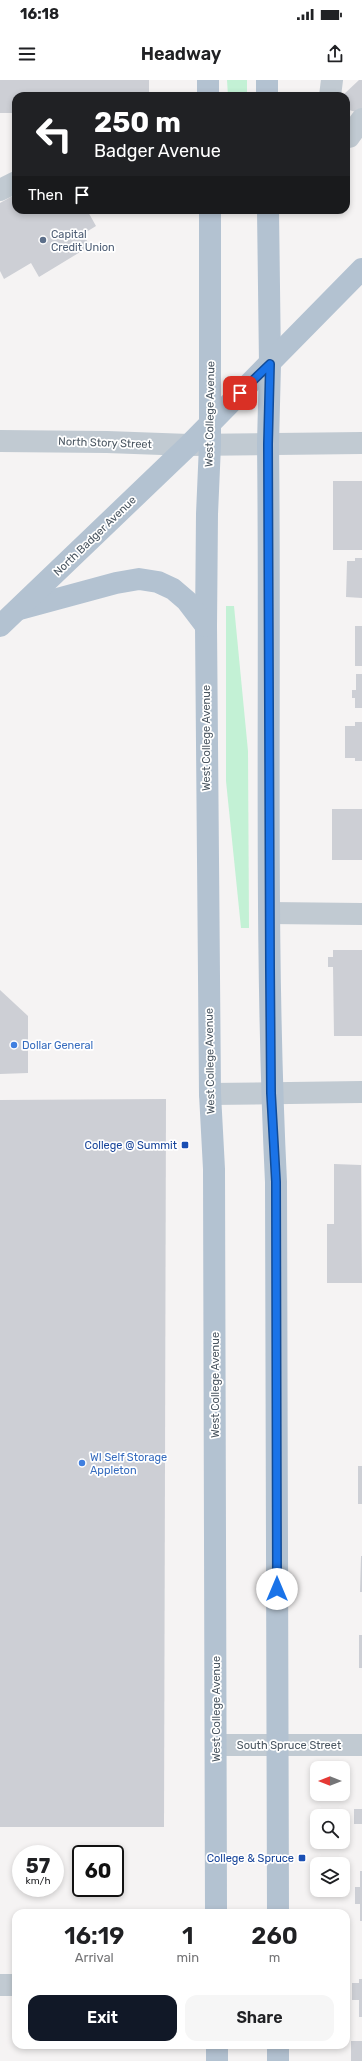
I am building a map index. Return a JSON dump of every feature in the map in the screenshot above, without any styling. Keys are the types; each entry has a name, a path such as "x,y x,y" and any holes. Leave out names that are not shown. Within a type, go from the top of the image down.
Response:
{"main road":[{"path":"208,80 208,92"},
{"path":"267,80 267,92"},
{"name":"West College Avenue","path":"210,214 210,446 207,514 206,626 210,1094 214,1169 216,1909"},
{"path":"268,214 270,364 268,444 271,1093 276,1190 278,1909"},
{"name":"North Badger Avenue","path":"0,626 189,446 362,269"},
{"path":"17,610 116,583 139,579 158,582 173,589 187,601 206,626"},
{"path":"217,2049 217,2061"},
{"path":"278,2049 278,2061"}],"street":[{"path":"330,92 332,80"},
{"path":"352,137 362,119"},
{"path":"0,190 12,184"},
{"name":"North Story Street","path":"0,441 107,442 189,446 362,444"},
{"path":"270,913 362,914"},
{"path":"210,1094 362,1092"},
{"name":"South Spruce Street","path":"216,1745 362,1745"},
{"path":"0,1985 12,1985"}],"green space":[{"path":"227,80 247,80 247,92 228,92"},
{"path":"226,606 234,606 248,751 249,928 241,928 226,781"}],"building":[{"path":"0,80 149,80 149,92 12,92 12,113 0,113"},
{"path":"359,80 362,80 362,114 350,110 350,92 346,92"},
{"name":"Capital Credit Union","path":"12,196 12,214 89,214 96,226 83,234 90,246 39,277 31,263 4,279 0,271 0,203"},
{"path":"333,481 362,481 362,550 333,550"},
{"path":"355,558 362,558 362,598 346,597 347,561 355,561"},
{"path":"355,626 362,626 362,666 355,666"},
{"path":"356,674 362,674 362,708 355,708 355,698 352,698 352,690 356,690"},
{"path":"355,722 362,722 362,761 355,761 355,758 345,758 345,726 355,726"},
{"path":"332,809 362,809 362,860 332,860"},
{"path":"333,950 362,950 362,1036 334,1036 333,967 328,967 328,957 333,957"},
{"name":"Dollar General","path":"0,990 28,1016 28,1073 0,1074"},
{"name":"WI Self Storage Appleton","path":"166,1099 164,1827 0,1827 0,1100"},
{"path":"361,1159 362,1283 327,1283 327,1224 334,1224 334,1164 361,1165"},
{"path":"358,1466 362,1466 362,1504 358,1504"},
{"path":"361,1556 362,1592 360,1592"},
{"path":"359,1635 362,1635 362,1668 359,1668"},
{"path":"354,1809 362,1809 362,1824 354,1824"},
{"path":"360,1871 362,1871 362,1921 360,1921 360,1904 355,1904 355,1887 360,1887"},
{"path":"359,1979 362,1979 362,2017 359,2017 359,2000 352,2000 352,1983 359,1983"},
{"path":"351,2041 362,2041 362,2061 351,2061"}],"place":[{"name":"Capital Credit Union","path":"43,240"},
{"name":"Dollar General","path":"14,1045"},
{"name":"College @ Summit","path":"185,1145"},
{"name":"WI Self Storage Appleton","path":"82,1463"},
{"name":"College & Spruce","path":"302,1858"}],"route":[{"path":"240,393 270,364 268,444 270,968 271,1093 276,1182 277,1589"}]}
